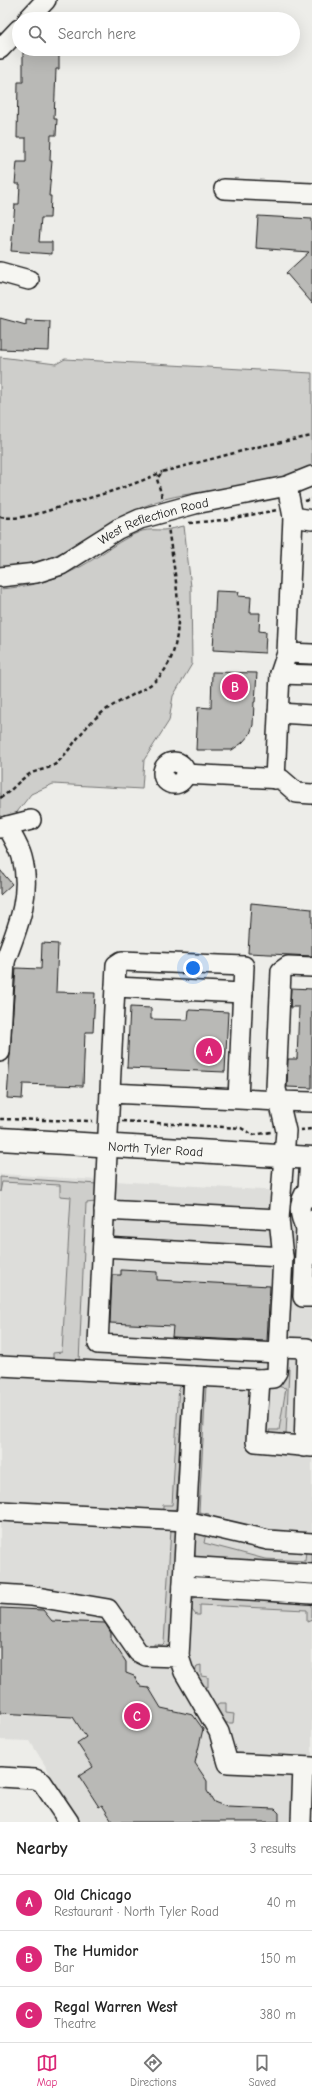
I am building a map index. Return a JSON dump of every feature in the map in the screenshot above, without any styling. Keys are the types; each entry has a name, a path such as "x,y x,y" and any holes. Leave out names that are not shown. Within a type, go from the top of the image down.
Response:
{"main road":[{"name":"North Tyler Road","path":"0,1139 311,1158"}],"street":[{"path":"35,12 46,0"},
{"path":"0,49 12,36"},
{"path":"224,189 312,193"},
{"path":"0,272 29,280"},
{"name":"West Reflection Road","path":"0,577 36,573 61,564 118,529 140,519 167,523 194,504 287,486 312,476"},
{"path":"275,779 280,674 287,653 292,511 287,486"},
{"path":"292,511 312,520"},
{"path":"287,653 312,654"},
{"path":"280,674 312,675"},
{"path":"278,713 312,714"},
{"path":"185,774 281,779 297,793 312,794"},
{"path":"0,1052 2,962 23,913 25,873 22,855 4,827 31,820"},
{"path":"97,1371 116,965 122,961 244,966 238,1099"},
{"path":"0,1366 260,1379 273,1378 277,1372 283,1257 279,1219 286,1131 276,1089 281,971 288,966 312,967"},
{"path":"115,987 243,993"},
{"path":"110,1093 312,1102"},
{"path":"308,1297 310,1225 300,1217 300,1199 310,1193 311,1158"},
{"path":"104,1210 279,1219"},
{"path":"103,1247 283,1257"},
{"path":"98,1344 278,1350 307,1348 308,1447 256,1442 260,1379"},
{"path":"194,1376 179,1658 197,1696 219,1732 228,1763 307,1767 301,1822"},
{"path":"0,1511 186,1521 268,1540 312,1543"},
{"path":"184,1566 312,1574"},
{"path":"183,1586 312,1594"},
{"path":"0,1594 31,1596 108,1609 138,1652 146,1656 179,1658"},
{"path":"0,1777 36,1780 42,1782 69,1822"}],"path":[{"path":"0,517 12,519 33,515 132,486 162,472 262,446 312,436"},
{"path":"0,798 27,775 56,764 80,733 99,715 156,680 169,661 175,648 178,618 176,580 167,523 157,479 162,472"},
{"path":"185,523 292,511 312,499"},
{"path":"0,1119 109,1121 241,1128 253,1135 265,1132 312,1129"}],"shaded area":[{"path":"0,357 56,364 65,359 312,373 312,468 265,483 185,495 155,502 119,519 74,546 47,558 31,563 0,568"},
{"path":"184,526 191,587 192,664 173,696 169,721 144,760 142,789 53,784 31,794 14,816 0,820 0,589 32,585 63,575 82,566 134,534 142,531 166,530"},
{"path":"0,1174 312,1193 312,1822 80,1822 30,1741 0,1740"},
{"path":"0,1177 97,1184 96,1202 86,1203 79,1362 53,1360 53,1353 62,1352 71,1197 60,1196 60,1185 2,1182 0,1192"},
{"path":"285,1369 289,1369 286,1435 270,1434 269,1430 279,1430 286,1388 276,1386"},
{"path":"179,1384 183,1384 176,1508 174,1510 163,1509 163,1505 172,1505"},
{"path":"201,1384 206,1385 199,1512 209,1514 209,1518 196,1515"},
{"path":"171,1529 177,1530 170,1648 154,1650 154,1644 162,1645 164,1643"},
{"path":"196,1532 206,1533 204,1543 265,1559 305,1561 306,1550 312,1550 312,1565 195,1558 194,1534"},
{"path":"198,1575 311,1583 199,1578"},
{"path":"197,1596 310,1603 312,1604 312,1620 307,1622 307,1610 200,1605 200,1615 196,1615 192,1610 192,1600"},
{"path":"201,1665 201,1676 208,1677 208,1687 200,1684 195,1673 197,1666"},
{"path":"219,1703 226,1703 226,1713 234,1714 233,1723 226,1723 216,1708"}],"building":[{"path":"23,56 59,56 59,69 56,69 54,119 57,119 56,135 51,135 50,161 52,161 49,196 51,196 50,218 41,218 39,242 52,242 52,254 11,251 15,204 19,204 20,184 15,184 17,162 26,162 26,138 17,138 18,82 23,82"},
{"path":"258,216 312,219 312,303 286,273 309,252 256,248"},
{"path":"0,318 26,325 26,320 50,321 49,351 0,349"},
{"path":"216,591 239,592 238,596 251,597 250,613 260,613 259,631 266,632 265,653 213,650"},
{"path":"212,672 257,673 253,725 250,734 242,743 232,750 196,750 198,707 211,708"},
{"path":"0,870 12,884 0,895"},
{"path":"251,903 312,909 312,956 248,953"},
{"path":"42,943 58,944 56,992 95,993 93,1032 85,1032 83,1086 23,1084 22,1099 7,1098 16,968 41,969"},
{"path":"291,988 312,989 312,1088 287,1087 288,1059 297,1059 299,1007 290,1007"},
{"path":"130,1007 151,1008 151,1019 188,1020 189,1010 228,1012 225,1072 127,1068"},
{"path":"121,1270 157,1272 157,1280 270,1286 267,1341 172,1337 173,1326 110,1323 112,1275 121,1275"},
{"path":"0,1608 43,1610 52,1621 105,1623 111,1633 111,1639 126,1662 126,1673 134,1676 141,1687 149,1688 161,1708 193,1715 203,1729 195,1763 207,1781 207,1791 214,1802 227,1807 275,1809 279,1813 279,1822 113,1822 102,1805 99,1807 79,1776 93,1767 77,1743 86,1737 73,1717 0,1713"}],"place":[{"name":"The Humidor","path":"235,687"},
{"name":"Old Chicago","path":"209,1051"},
{"name":"Regal Warren West","path":"137,1716"}]}
